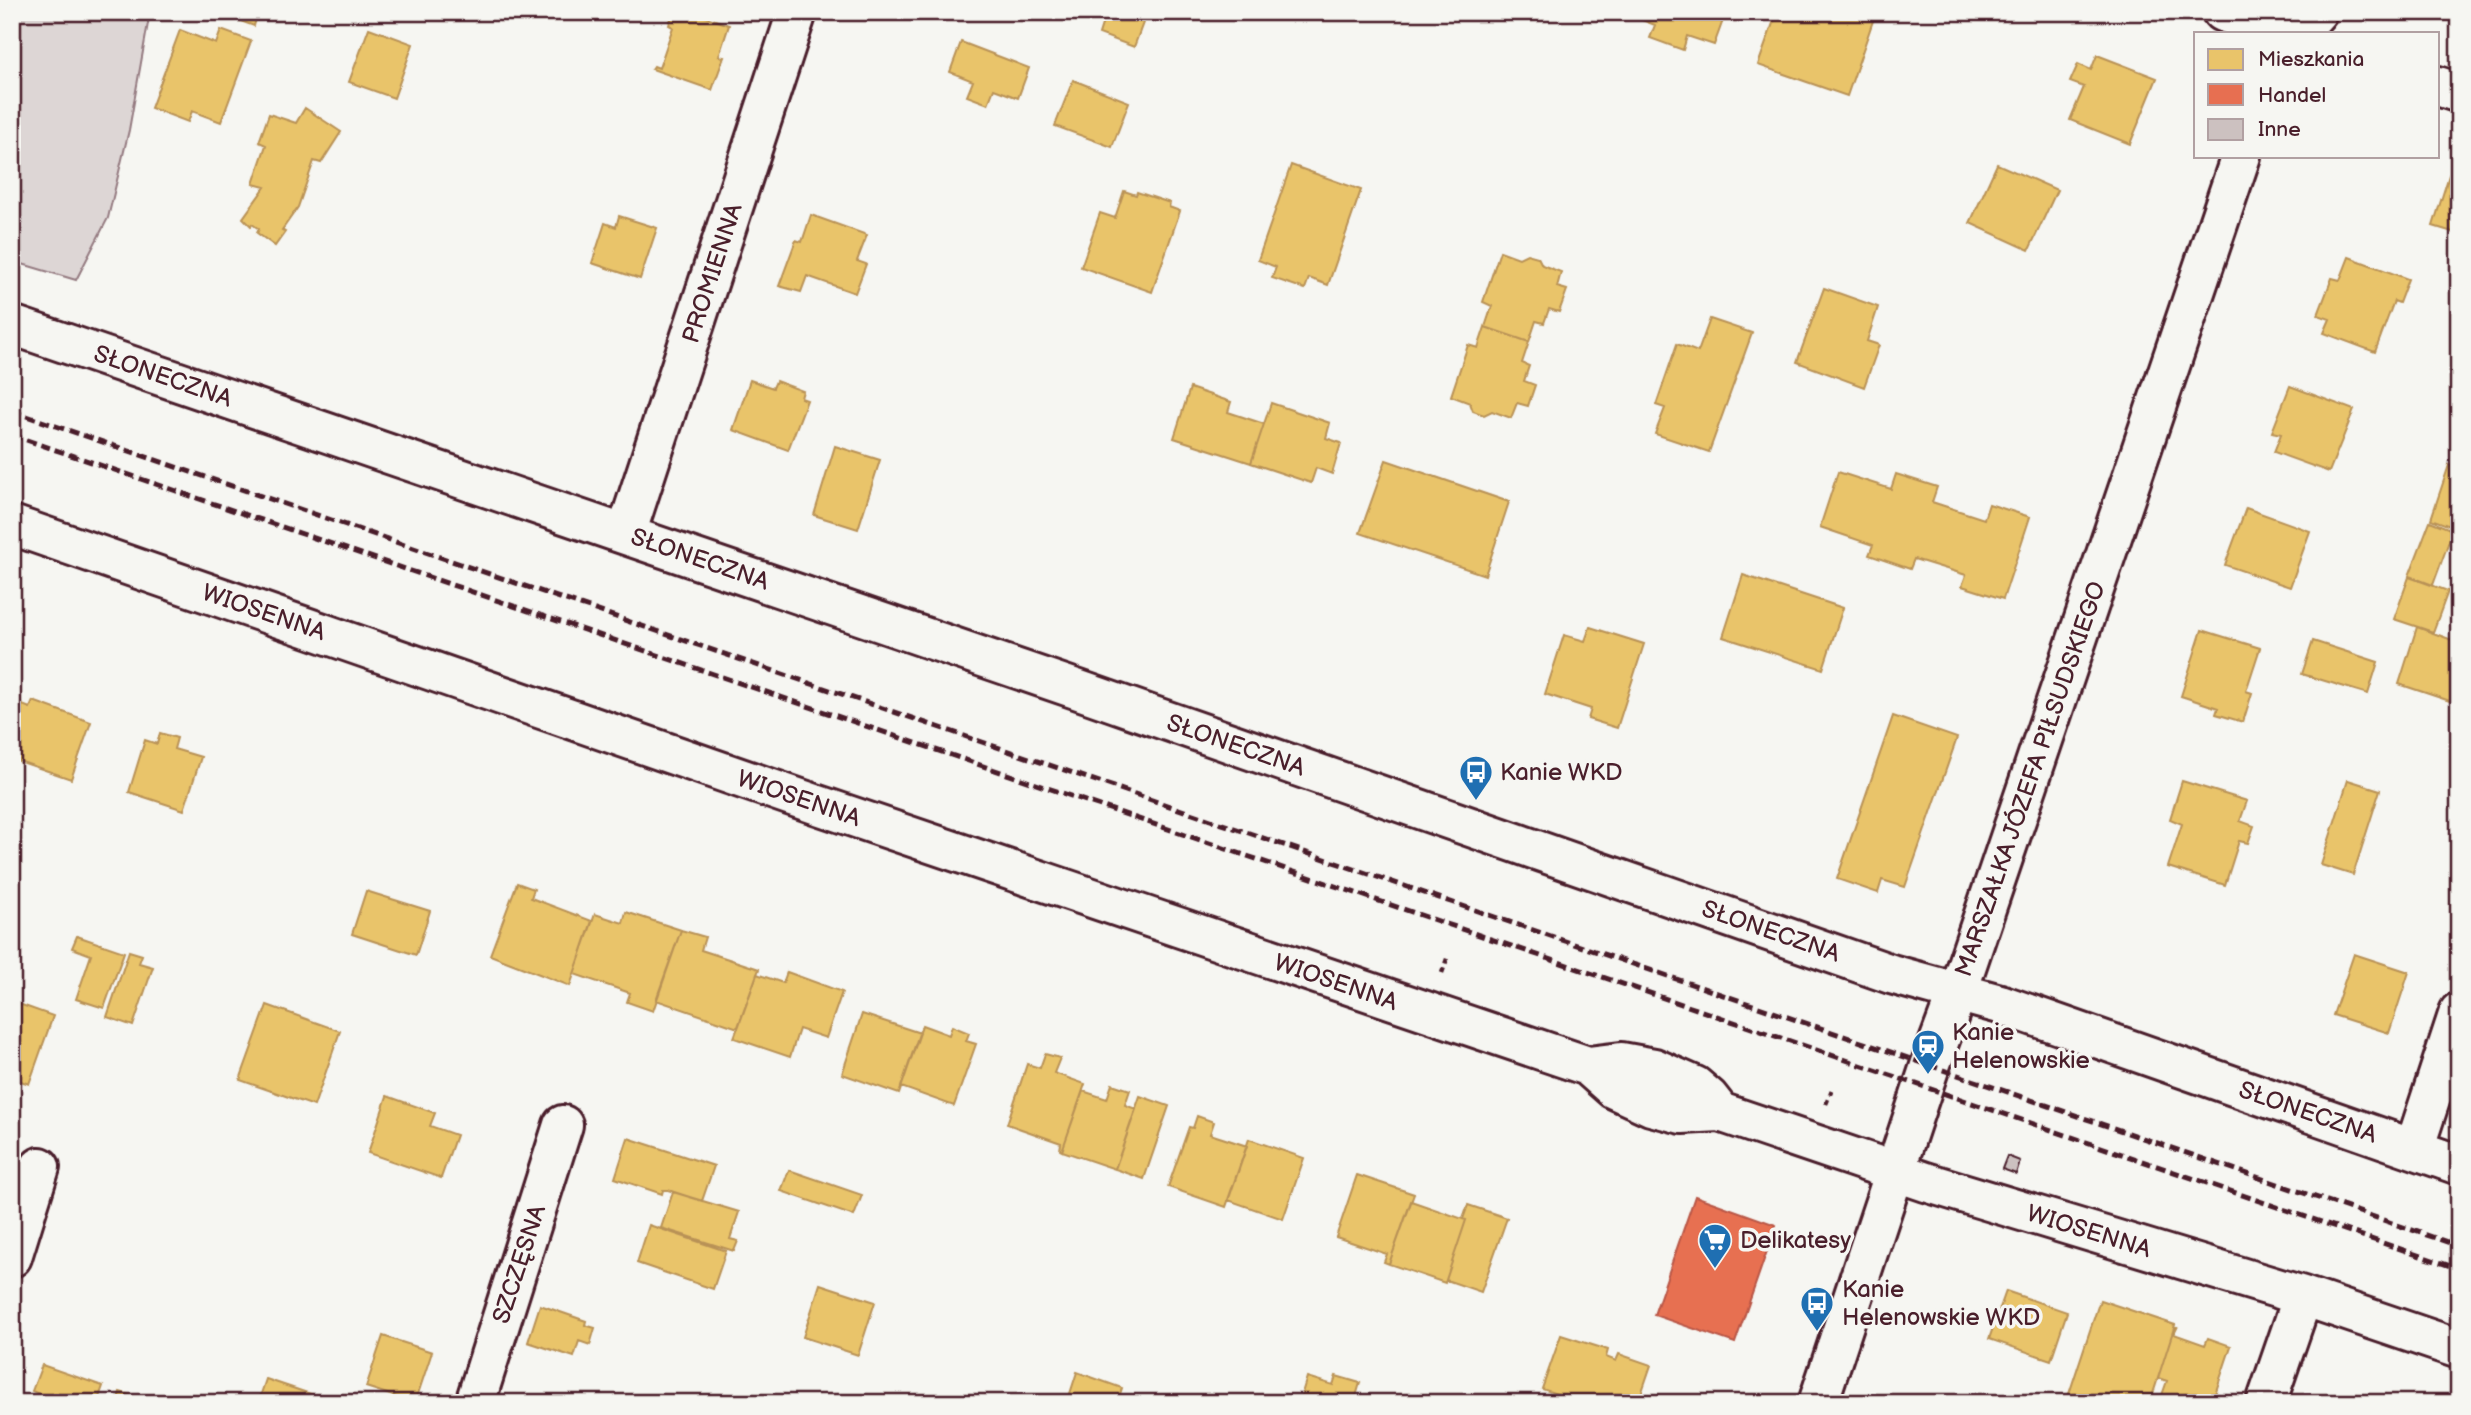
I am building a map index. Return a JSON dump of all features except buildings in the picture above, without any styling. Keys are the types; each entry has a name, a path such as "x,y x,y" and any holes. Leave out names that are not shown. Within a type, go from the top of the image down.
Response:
{"street":[{"name":"PROMIENNA","path":"626,534 797,12"},
{"path":"2222,12 2282,32"},
{"path":"2299,32 2317,12"},
{"path":"2440,87 2459,93"},
{"name":"MARSZAŁKA JÓZEFA PIŁSUDSKIEGO","path":"1818,1403 2240,158"},
{"name":"SŁONECZNA","path":"12,325 626,534 1891,974 1958,991 2459,1165"},
{"name":"WIOSENNA","path":"12,525 815,804 1588,1066 1621,1062 1654,1068 1695,1086 1720,1112 1895,1172 2303,1296 2459,1349"},
{"path":"2414,1149 2459,1012"},
{"name":"SZCZĘSNA","path":"475,1403 563,1125"},
{"path":"12,1257 40,1167"},
{"path":"2266,1403 2303,1296"}],"shaded area":[{"path":"12,12 150,12 129,130 108,218 76,280 12,261"}],"railway":[{"path":"12,411 2459,1246"},
{"path":"12,435 2459,1269"}],"place":[{"name":"Kanie WKD","path":"1476,802"},
{"name":"Kanie Helenowskie","path":"1928,1076"},
{"name":"Delikatesy","path":"1715,1270"},
{"name":"Kanie Helenowskie WKD","path":"1817,1333"}]}
